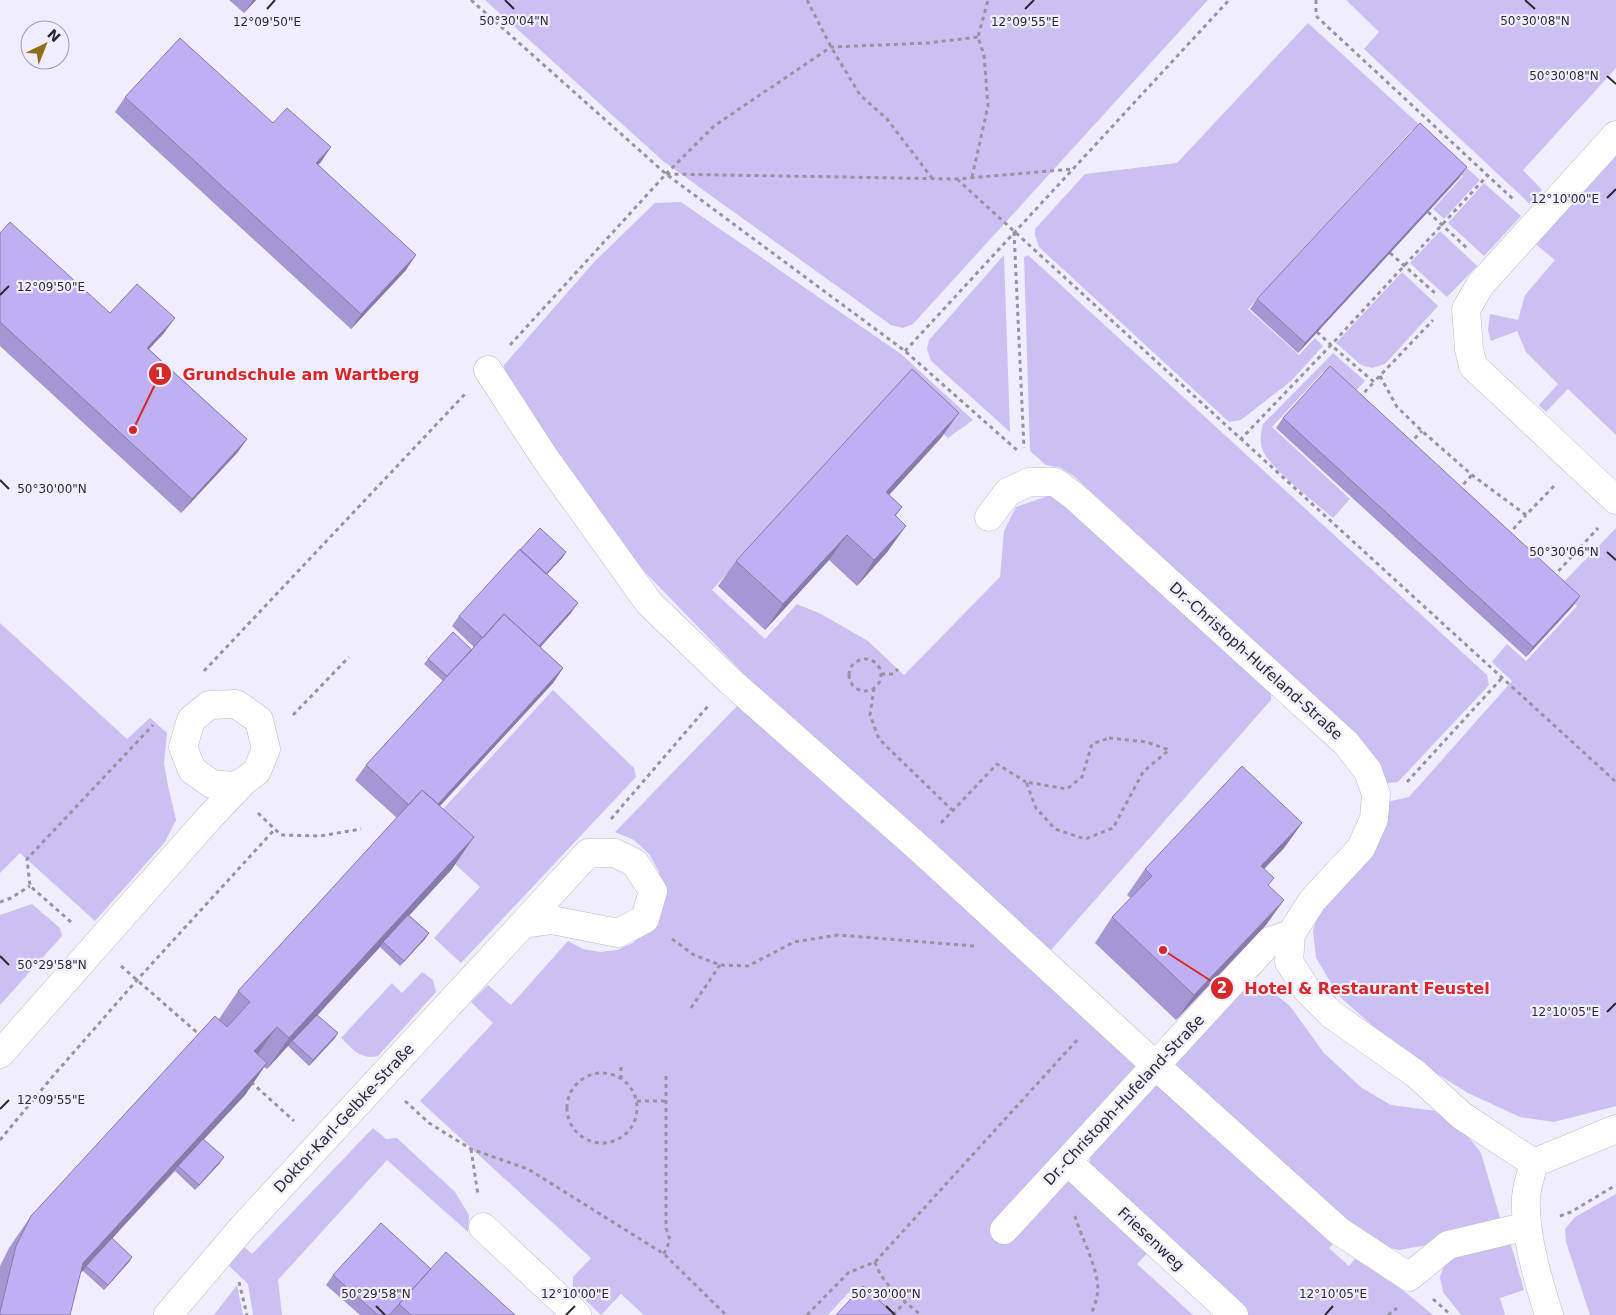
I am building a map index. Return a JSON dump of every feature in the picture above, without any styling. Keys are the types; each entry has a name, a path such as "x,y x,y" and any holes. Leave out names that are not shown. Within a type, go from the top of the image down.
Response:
{"street":[{"path":"1610,511 1576,463 1473,366 1456,307 1481,284 1616,135"},
{"path":"488,370 545,458 649,603 730,680 919,848 1339,1231 1409,1277 1448,1245 1527,1226"},
{"name":"Dr.-Christoph-Hufeland-Straße","path":"989,517 1008,492 1029,482 1056,482 1074,496 1346,743 1368,771 1376,794 1374,819 1361,848 1312,901 1291,934 1270,941 1004,1230"},
{"path":"0,1054 209,818 243,782 257,771 266,749 259,720 236,704 209,705 191,720 183,747 209,818"},
{"path":"192,770 212,784 233,786 243,782"},
{"path":"522,924 552,920 618,933 645,919 653,891 635,863 615,853 588,853"},
{"name":"Doktor-Karl-Gelbke-Straße","path":"168,1315 243,1227 588,853"},
{"path":"1291,934 1290,962 1307,990 1331,1014 1416,1074 1462,1116 1534,1163"},
{"path":"1534,1163 1616,1129"},
{"name":"Friesenweg","path":"1068,1162 1234,1315"},
{"path":"1534,1163 1526,1196 1527,1226 1540,1285 1549,1315"},
{"path":"483,1227 577,1315"}],"path":[{"path":"471,0 666,174 905,351 1024,456 1014,232"},
{"path":"807,0 830,47 860,95 887,119 932,178"},
{"path":"972,177 988,106 984,55 978,37 988,0"},
{"path":"905,351 1229,0"},
{"path":"1316,0 1316,16 1537,222"},
{"path":"666,174 714,126 830,47 928,43 978,37"},
{"path":"1240,440 1331,345 1487,176"},
{"path":"957,179 1501,679 1616,782"},
{"path":"1428,212 1492,272"},
{"path":"1354,404 1380,376 1456,307 1390,253"},
{"path":"1317,332 1374,382"},
{"path":"1380,376 1397,407 1422,431 1472,475 1526,515"},
{"path":"1404,450 1422,431"},
{"path":"1502,541 1576,463"},
{"path":"1453,496 1472,475"},
{"path":"1548,583 1610,511"},
{"path":"263,734 292,716 349,657"},
{"path":"864,659 872,661 879,666 881,674 880,682 874,688 867,691 859,690 853,685 849,677 850,668 856,662 864,659"},
{"path":"881,674 893,674 898,669"},
{"path":"1376,794 1402,788 1501,679"},
{"path":"588,853 609,821 730,680"},
{"path":"874,688 870,715 879,739 952,810"},
{"path":"919,848 952,810 997,764 1026,782 1067,789 1082,777 1092,744 1108,738 1146,742 1169,750 1144,772 1113,828 1085,839 1056,829 1036,808 1026,782"},
{"path":"243,782 258,815 281,835 320,836 361,829"},
{"path":"0,1140 137,980 275,830"},
{"path":"0,902 11,898 30,886"},
{"path":"645,919 694,955 720,965 748,966 794,942 838,935 991,948 1022,943"},
{"path":"691,1008 720,965"},
{"path":"807,1315 848,1273 875,1262 1101,1014"},
{"path":"621,1067 621,1078"},
{"path":"595,1074 609,1074 621,1078 631,1088 637,1101 636,1115 632,1128 622,1138 610,1143 595,1143 582,1138 573,1128 567,1116 567,1102 573,1089 582,1079 595,1074"},
{"path":"664,1254 670,1240 666,1228 666,1075"},
{"path":"380,1078 428,1123 471,1149 528,1169 664,1254 726,1315"},
{"path":"248,1079 319,1145"},
{"path":"637,1101 666,1101"},
{"path":"471,1149 483,1227"},
{"path":"1091,1184 1077,1200 1075,1214 1080,1233 1094,1266 1098,1294 1091,1315"},
{"path":"1527,1226 1571,1212 1616,1185"},
{"path":"875,1262 879,1273 905,1302 921,1315"},
{"path":"893,1315 905,1302"}],"shaded area":[{"path":"485,0 1208,0 913,324 903,328 891,325 663,161"},
{"path":"1346,0 1616,0 1616,68 1523,170 1542,190 1530,204 1364,49 1379,32"},
{"path":"1308,23 1480,180 1444,219 1433,209 1463,176 1412,130 1248,309 1299,355 1315,338 1323,346 1291,381 1241,420 1229,422 1039,247 1035,229 1085,174 1177,163"},
{"path":"1616,151 1616,435 1568,389 1546,412 1539,405 1558,384 1526,352 1517,331 1491,341 1488,330 1490,314 1518,320 1525,295 1555,260 1533,242"},
{"path":"1484,183 1521,216 1484,256 1448,223"},
{"path":"681,202 901,354 973,420 948,438 894,390 712,590 765,639 797,604 821,614 868,641 904,675 1000,577 1004,531 1016,507 1051,495 1077,499 1272,686 1271,700 1036,967 1140,1066 1055,1159 1150,1250 1137,1264 1193,1315 881,1315 852,1289 828,1315 644,1315 621,1294 601,1315 573,1288 573,1277 591,1258 420,1101 493,1023 471,1002 488,985 511,1005 568,941 583,949 600,952 617,950 633,943 648,930 662,892 659,872 649,854 634,840 615,832 740,703 741,671 634,561 505,383 504,365 594,262 655,203"},
{"path":"1440,231 1477,266 1447,297 1410,263"},
{"path":"1004,255 1010,432 931,361 927,349 929,340"},
{"path":"1028,255 1487,675 1489,685 1398,782 1380,784 1358,738 1075,477 1061,468 1046,465 1030,451 1024,257"},
{"path":"1402,272 1438,306 1385,364 1372,368 1361,365 1336,343"},
{"path":"1333,353 1365,381 1350,397 1323,372 1272,427 1350,499 1333,518 1295,486 1267,458 1262,447 1261,434 1263,424"},
{"path":"1616,528 1616,1106 1554,1122 1520,1117 1468,1093 1402,1052 1339,996 1316,958 1313,930 1322,905 1387,802 1409,797 1512,681 1492,662 1507,644 1526,661 1577,606 1558,588"},
{"path":"0,623 127,739 150,718 167,733 164,763 176,820 165,842 95,921 20,853 0,873"},
{"path":"553,690 634,768 636,777 461,963 434,938 480,887 421,833"},
{"path":"32,904 60,928 62,936 0,1005 0,915"},
{"path":"422,972 433,980 436,992 378,1056 366,1057 354,1050 341,1038 392,983 402,993"},
{"path":"1256,982 1265,986 1290,1006 1324,1053 1362,1088 1391,1105 1436,1111 1462,1129 1481,1153 1501,1221 1427,1245 1399,1250 1381,1246 1354,1229 1174,1064 1246,987"},
{"path":"1158,1078 1337,1240 1329,1248 1349,1266 1359,1254 1433,1315 1246,1315 1090,1165 1090,1150"},
{"path":"373,1128 386,1139 397,1138 455,1192 469,1215 468,1232 387,1160 278,1280 282,1315 253,1315 248,1284 224,1261 240,1243 252,1254"},
{"path":"1616,1194 1616,1315 1590,1315 1566,1242 1565,1229 1575,1217"},
{"path":"1509,1238 1524,1290 1500,1298 1505,1315 1461,1315 1443,1292 1440,1277 1445,1263 1453,1255"},
{"path":"237,1285 243,1315 214,1315"}],"building":[{"path":"180,38 273,123 287,108 331,147 316,163 416,255 361,314 125,97"},
{"path":"1420,123 1467,167 1305,343 1257,299"},
{"path":"10,222 110,313 137,284 175,318 147,348 247,439 192,499 0,322 0,233"},
{"path":"1330,366 1580,596 1533,647 1283,418"},
{"path":"912,369 959,413 886,492 902,507 895,515 906,526 874,560 847,535 783,604 736,561"},
{"path":"540,528 566,552 546,574 520,550"},
{"path":"520,549 578,603 539,646 504,614 483,638 459,616"},
{"path":"504,614 563,668 438,804 422,790 409,805 366,765"},
{"path":"453,632 472,650 447,676 428,659"},
{"path":"1242,766 1302,823 1261,866 1274,878 1268,885 1284,900 1194,995 1112,917 1152,876 1145,869"},
{"path":"422,790 474,837 289,1038 277,1027 254,1051 267,1063 83,1263 70,1315 0,1315 16,1246 31,1216 215,1016 227,1027 250,1002 238,991"},
{"path":"408,915 429,933 404,961 383,942"},
{"path":"317,1015 338,1033 313,1060 292,1041"},
{"path":"203,1139 224,1157 199,1185 178,1166"},
{"path":"381,1223 431,1269 389,1315 378,1315 333,1275"},
{"path":"112,1238 132,1257 108,1285 86,1266"},
{"path":"446,1252 515,1315 411,1315 399,1304"},
{"path":"863,1286 895,1315 836,1315"}],"place":[{"name":"Grundschule am Wartberg","path":"133,430"},
{"name":"Hotel & Restaurant Feustel","path":"1163,950"}]}
